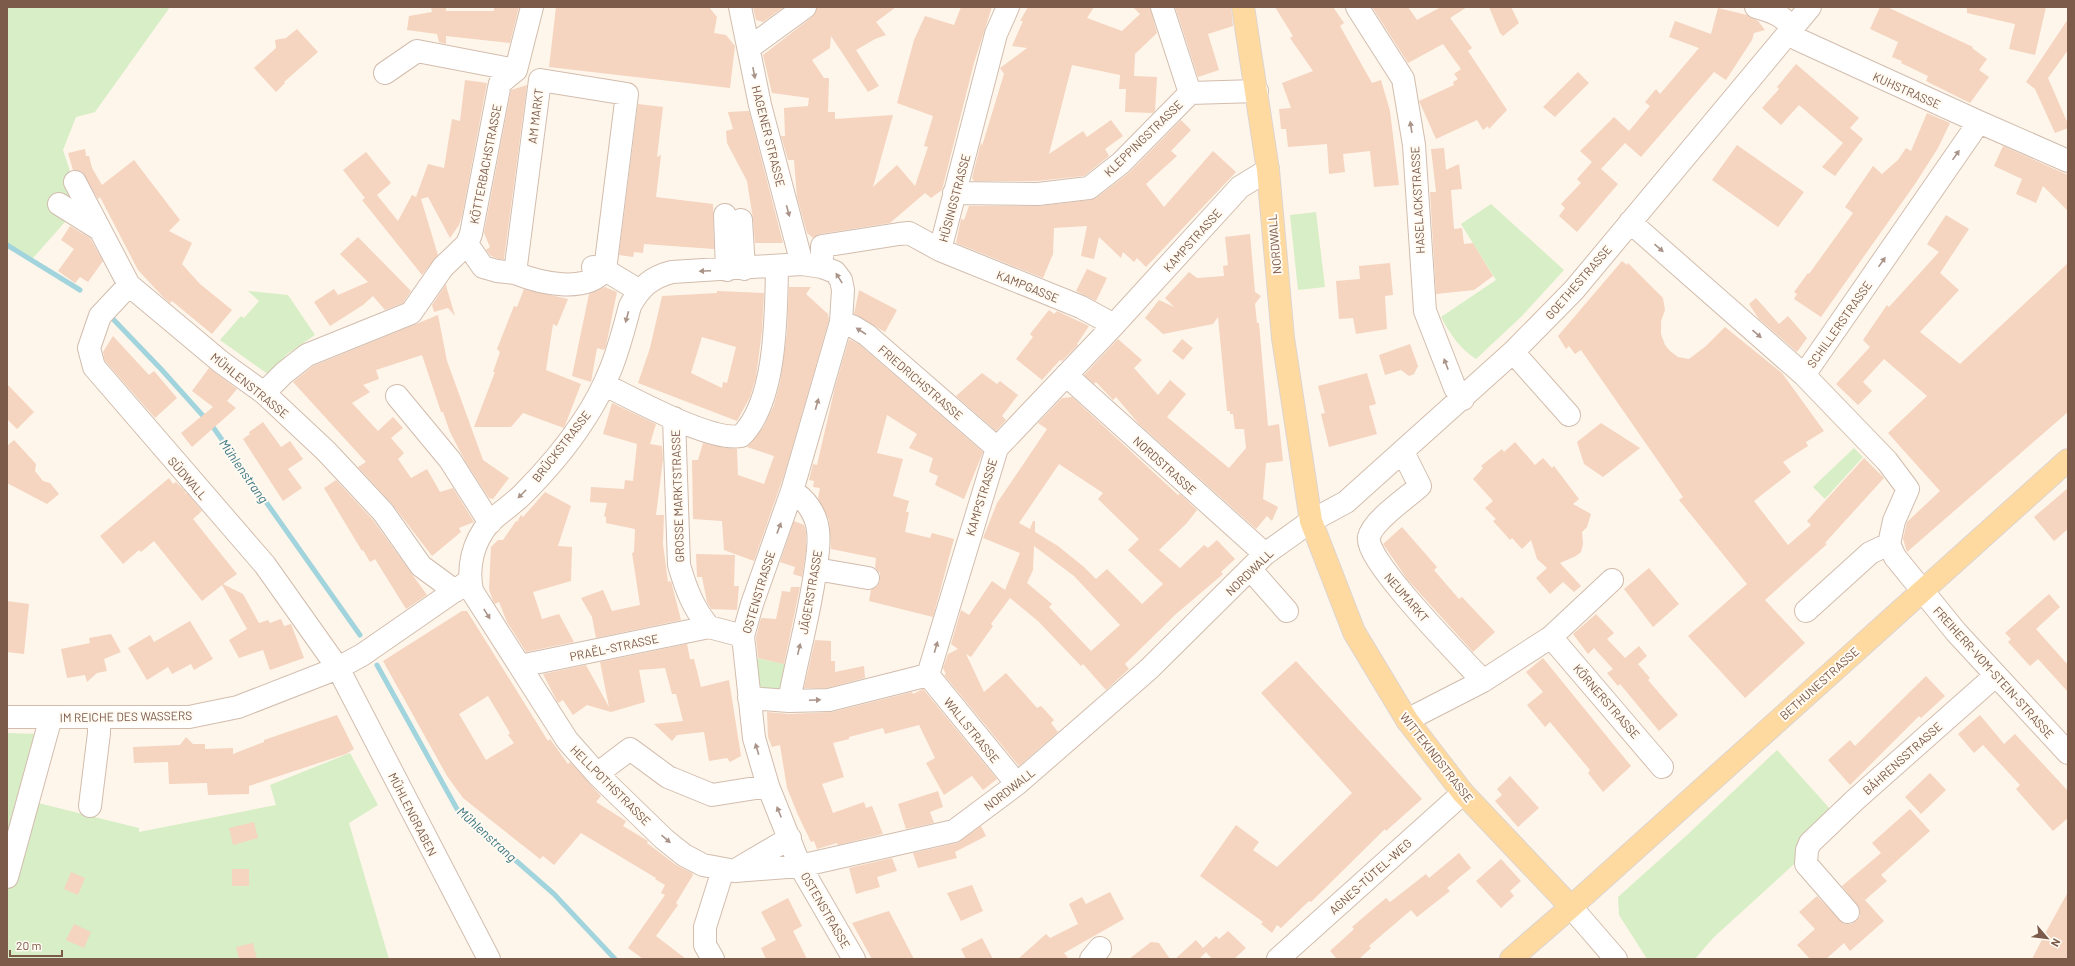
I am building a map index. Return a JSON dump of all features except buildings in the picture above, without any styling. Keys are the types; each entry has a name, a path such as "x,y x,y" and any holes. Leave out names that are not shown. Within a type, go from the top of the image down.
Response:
{"main road":[{"name":"NORDWALL","path":"1243,7 1268,170 1283,338 1311,522"},
{"name":"BETHUNESTRASSE","path":"1511,959 1571,907 1921,590 2068,460"},
{"name":"WITTEKINDSTRASSE","path":"1311,522 1354,632 1406,720 1462,793 1571,907"}],"street":[{"name":"KÖTTERBACHSTRASSE","path":"467,244 471,234 486,164 508,77 532,7"},
{"name":"HAGENER STRASSE","path":"740,7 760,105 812,266"},
{"path":"749,48 805,7"},
{"name":"HÜSINGSTRASSE","path":"812,266 822,246 899,234 909,233 940,250 996,34 1008,7"},
{"name":"KLEPPINGSTRASSE","path":"1162,7 1190,93"},
{"name":"HASELACKSTRASSE","path":"1357,7 1403,79 1414,145 1425,311 1455,388 1463,399"},
{"name":"KUHSTRASSE","path":"1756,7 1779,14 1793,28 1797,39 2068,161"},
{"name":"GOETHESTRASSE","path":"1311,522 1346,502 1403,452 1513,352 1574,290 1810,7"},
{"path":"385,73 417,52 508,77"},
{"name":"AM MARKT","path":"515,273 540,80 627,94 601,274"},
{"name":"KLEPPINGSTRASSE","path":"954,194 1038,194 1089,188 1121,163 1190,93 1257,91"},
{"name":"SCHILLERSTRASSE","path":"1630,222 1804,375 1979,122"},
{"name":"KAMPSTRASSE","path":"928,675 997,448 1114,325 1240,187 1268,170"},
{"path":"75,182 100,230"},
{"name":"MÜHLENSTRASSE","path":"59,204 100,230 129,285 222,362 264,393 326,450 383,512 421,566 462,585"},
{"path":"733,217 735,269"},
{"path":"264,393 284,373 307,355 411,313 442,267 467,244 483,268 515,273 533,280 577,284 599,278 601,274 640,290"},
{"name":"KAMPGASSE","path":"940,250 1081,307 1114,325"},
{"name":"BRÜCKSTRASSE","path":"462,585 478,540 490,523 521,496 555,459 582,424 605,385 620,346 630,306 640,290 649,281 672,272 812,266"},
{"name":"OSTENSTRASSE","path":"812,266 835,272 841,280 843,290 841,322 792,491 752,604 743,636 754,738 768,786 800,866 846,956"},
{"name":"GROSSE MARKTSTRASSE","path":"605,385 674,418 724,437 741,436 748,429 758,409 772,364 776,321 777,267"},
{"name":"SÜDWALL","path":"129,285 100,316 89,348 94,367 265,565 338,668"},
{"name":"FRIEDRICHSTRASSE","path":"841,322 854,326 867,335 997,448"},
{"path":"1513,352 1569,415"},
{"name":"NORDSTRASSE","path":"1066,375 1258,562 1287,611"},
{"path":"1804,375 1887,461 1908,488 1894,521 1889,544 1870,553 1806,611"},
{"path":"397,396 450,460 490,523"},
{"name":"GROSSE MARKTSTRASSE","path":"674,418 679,565 691,603 709,628"},
{"name":"NEUMARKT","path":"1403,452 1420,486 1374,526 1369,536 1368,544 1388,578 1483,681"},
{"name":"JÄGERSTRASSE","path":"789,701 812,596 819,543 818,529 808,505 802,497 792,491"},
{"name":"NORDWALL","path":"800,866 954,831 1017,784 1149,669 1258,562 1311,522"},
{"name":"FREIHERR-VOM-STEIN-STRASSE","path":"1889,544 1895,557 1921,590 1995,676 2068,753"},
{"path":"816,569 868,578"},
{"path":"1406,720 1483,681 1551,637 1612,580"},
{"name":"IM REICHE DES WASSERS","path":"7,717 189,717 238,706 338,668 375,645 462,585"},
{"name":"HELLPOTHSTRASSE","path":"462,585 472,591 566,740 597,774 664,839 684,855 703,865 729,870 800,866"},
{"path":"709,628 743,636"},
{"name":"PRAËL-STRASSE","path":"520,666 709,628"},
{"name":"KÖRNERSTRASSE","path":"1551,637 1662,767"},
{"name":"MÜHLENGRABEN","path":"338,668 489,959"},
{"path":"749,698 789,701 828,700 928,675"},
{"name":"WALLSTRASSE","path":"928,675 1017,784"},
{"name":"BÄHRENSSTRASSE","path":"1848,912 1806,864 1807,850 1810,843 1855,800 1995,676"},
{"path":"7,877 51,717"},
{"path":"90,806 100,733 100,718"},
{"path":"597,774 630,749 668,777 712,795 768,786"},
{"name":"AGNES-TÜTEL-WEG","path":"1278,959 1462,793"},
{"path":"713,959 705,945 705,927 729,870 790,838"},
{"name":"WITTEKINDSTRASSE","path":"1571,907 1616,959"}],"green space":[{"path":"7,7 170,7 95,112 76,117 63,150 81,204 33,258 7,246"},
{"path":"1491,204 1564,270 1522,316 1476,359 1465,351 1456,341 1441,317 1496,280 1461,224"},
{"path":"1316,212 1325,287 1298,290 1290,215"},
{"path":"248,291 288,295 315,335 286,355 269,375 220,340 241,316 244,318 259,301"},
{"path":"1854,448 1863,457 1825,499 1813,487"},
{"path":"756,658 791,665 784,696 755,699"},
{"path":"7,733 40,734 22,799 139,828 139,832 276,805 270,785 350,753 378,805 349,823 389,959 7,959"},
{"path":"1777,750 1832,811 1804,855 1713,938 1695,959 1647,959 1619,915 1618,897 1686,836"}],"waterway":[{"name":"Mühlenstrang","path":"7,245 80,290"},
{"name":"Mühlenstrang","path":"113,319 161,369 213,427 360,635"},
{"name":"Mühlenstrang","path":"377,665 457,809 554,894 615,959"}]}
